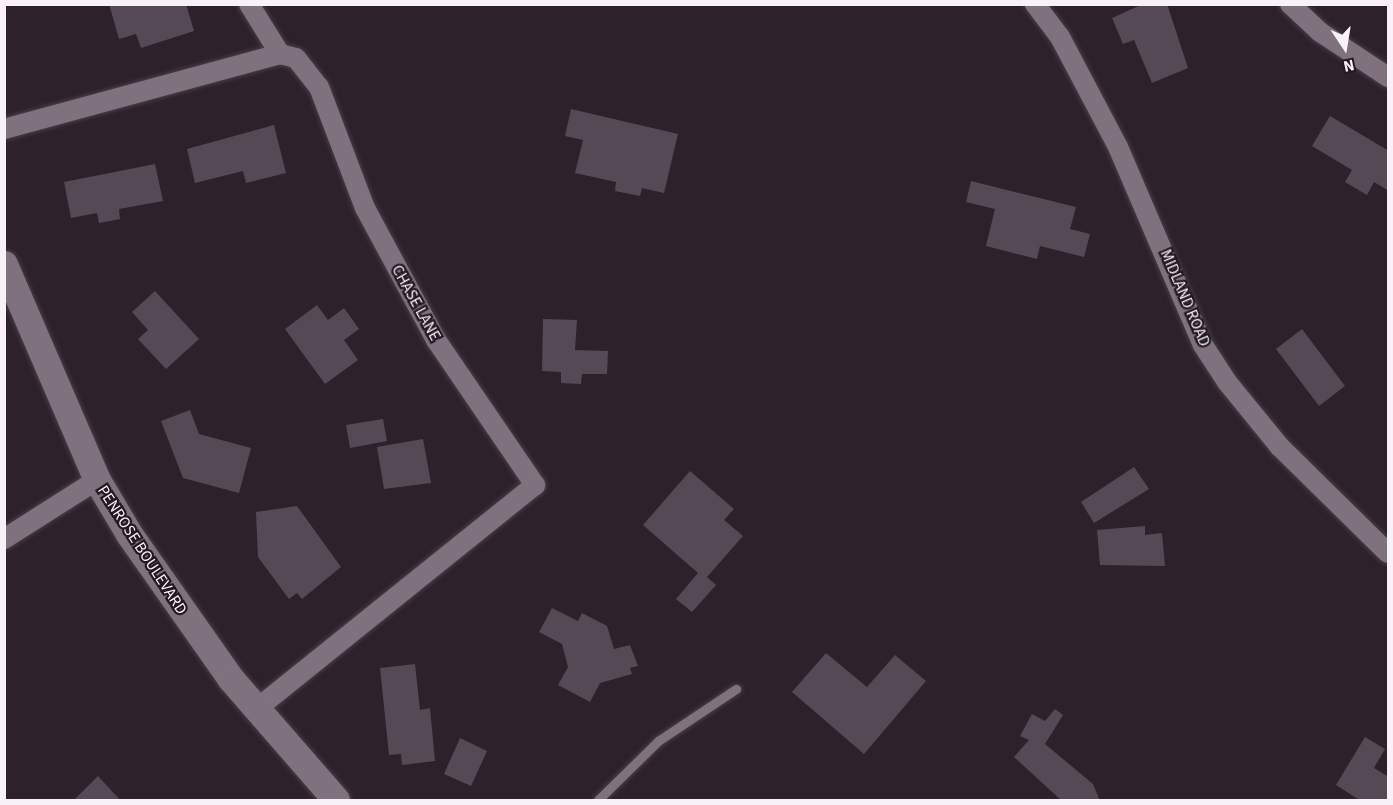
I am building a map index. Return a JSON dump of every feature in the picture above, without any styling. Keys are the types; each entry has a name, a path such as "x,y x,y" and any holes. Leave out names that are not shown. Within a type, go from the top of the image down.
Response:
{"street":[{"path":"4,129 280,54 249,4"},
{"name":"MIDLAND ROAD","path":"1035,4 1060,37 1118,147 1203,345 1227,382 1280,447 1389,553"},
{"path":"1290,4 1320,32 1389,77"},
{"name":"CHASE LANE","path":"256,709 535,485 463,387 390,256 319,87 296,58 280,54"},
{"name":"PENROSE BOULEVARD","path":"4,264 97,480 169,596 256,709 336,801"},
{"path":"4,539 97,480"}],"lane":[{"path":"598,801 658,741 736,689"}],"building":[{"path":"109,4 186,4 194,31 141,48 136,34 119,39"},
{"path":"1143,4 1167,4 1188,68 1152,83 1134,40 1123,44 1112,18"},
{"path":"571,109 678,134 664,193 642,188 640,196 615,191 616,182 575,173 583,140 565,136"},
{"path":"1330,116 1389,151 1389,191 1374,182 1367,195 1345,182 1352,170 1312,146"},
{"path":"274,125 286,173 246,183 243,171 195,183 187,149"},
{"path":"155,164 163,201 119,209 120,219 99,223 97,213 71,218 64,182"},
{"path":"971,181 1076,207 1070,229 1090,234 1084,257 1040,246 1037,259 986,246 995,209 966,202"},
{"path":"155,291 199,339 166,369 138,339 148,330 132,312"},
{"path":"317,305 328,320 344,308 359,329 344,340 358,360 325,384 285,329"},
{"path":"543,319 577,320 575,350 608,351 607,374 582,374 581,384 561,383 561,372 542,371"},
{"path":"1302,329 1345,386 1319,406 1276,349"},
{"path":"190,410 199,434 251,448 239,493 183,478 161,421"},
{"path":"383,419 387,441 350,448 346,425"},
{"path":"423,439 431,483 384,489 377,447"},
{"path":"1134,467 1149,489 1094,523 1081,502"},
{"path":"690,471 734,509 724,520 743,536 707,577 716,585 692,612 676,599 698,573 643,525"},
{"path":"297,506 341,567 302,599 297,593 289,599 258,557 256,512"},
{"path":"1145,526 1145,535 1162,533 1165,566 1100,565 1097,530"},
{"path":"552,608 578,621 582,613 607,626 614,649 630,645 638,666 630,668 632,674 600,683 590,702 558,685 568,667 562,644 539,632"},
{"path":"826,653 867,687 895,655 926,681 864,754 792,692"},
{"path":"415,664 420,710 430,708 435,761 402,765 401,754 389,755 380,668"},
{"path":"1055,709 1063,715 1045,744 1093,784 1100,801 1062,801 1014,757 1029,740 1020,736 1032,714 1045,721"},
{"path":"1365,737 1385,749 1374,768 1389,777 1389,801 1361,801 1336,785"},
{"path":"460,738 487,751 471,786 444,774"},
{"path":"98,776 121,801 73,801"}]}
